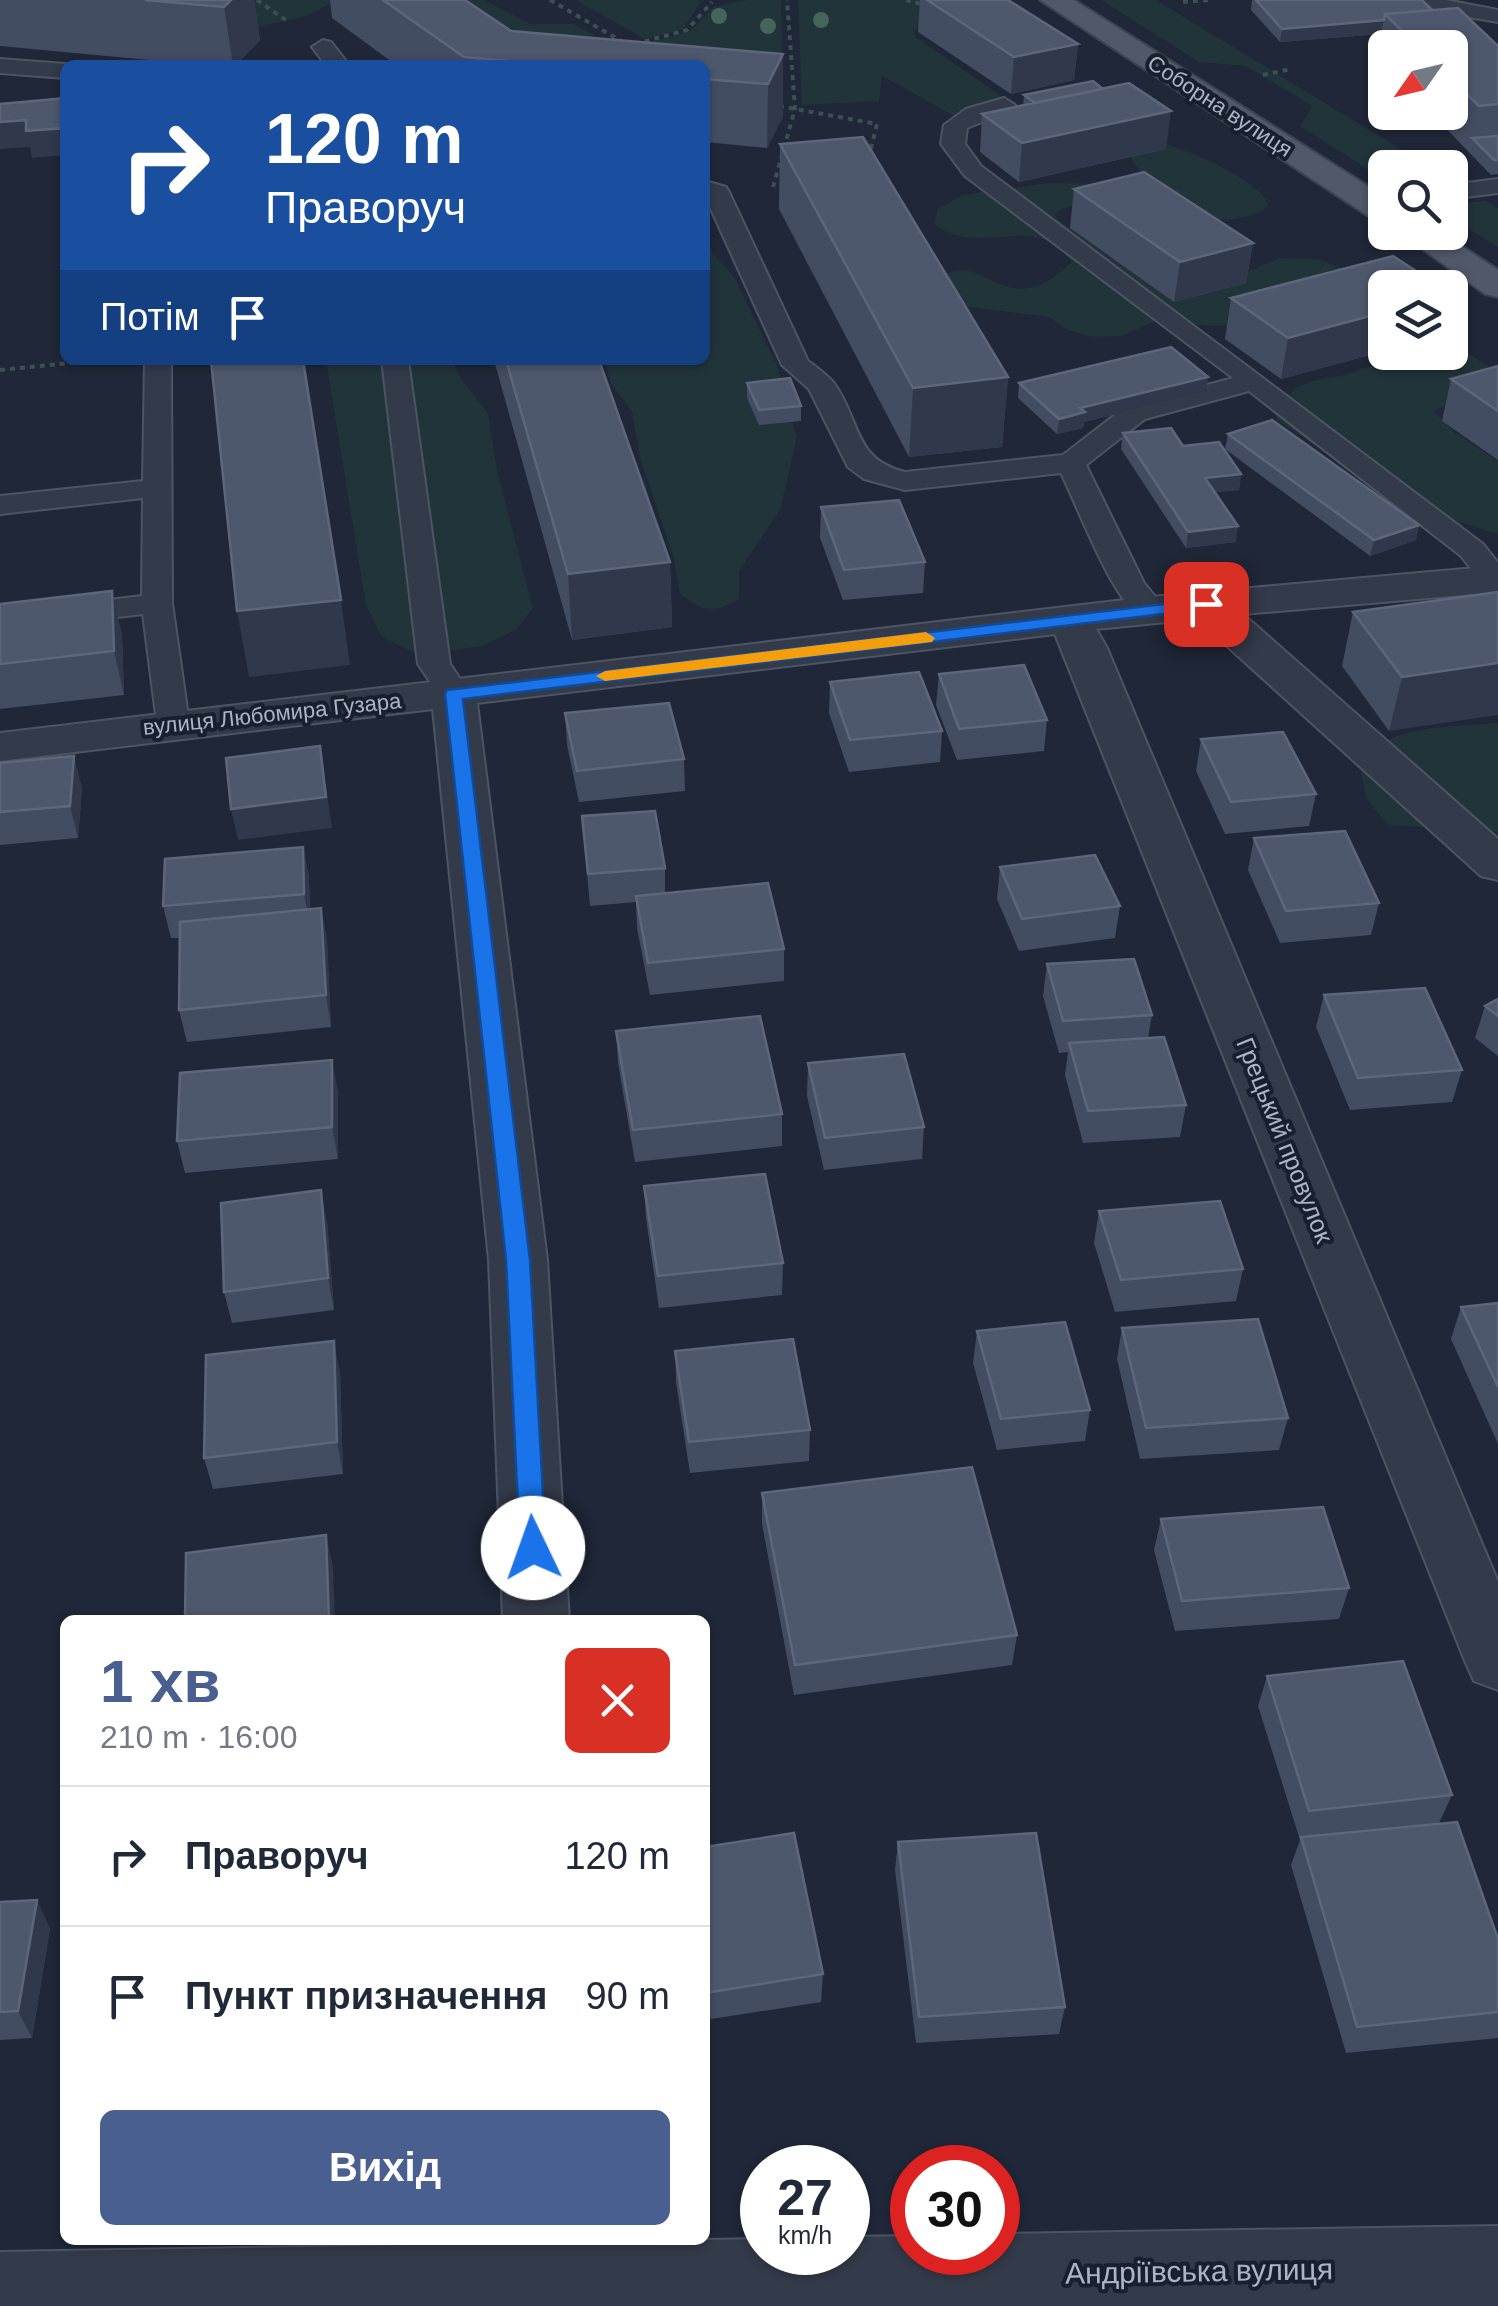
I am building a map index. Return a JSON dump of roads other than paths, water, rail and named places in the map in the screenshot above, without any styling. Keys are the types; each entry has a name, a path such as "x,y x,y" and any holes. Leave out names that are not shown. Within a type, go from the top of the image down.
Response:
{"main road":[{"name":"Соборна вулиця","path":"1054,0 1368,197"},
{"path":"1443,250 1498,286"}],"street":[{"name":"вулиця Любомира Гузара","path":"0,747 173,723 454,694 1150,610 1496,579"},
{"path":"1206,604 1498,865"},
{"name":"Грецький провулок","path":"1069,620 1085,648 1498,1661"},
{"path":"454,694 518,1260 536,1615"},
{"name":"Андріївська вулиця","path":"0,2292 569,2275 1498,2266"}],"lane":[{"path":"1429,0 1446,8 1498,16"},
{"path":"0,66 60,71"},
{"path":"1004,105 974,114 956,125 953,144 973,172 1254,380 1472,550 1496,579"},
{"path":"1468,190 1498,186"},
{"path":"711,190 796,365 821,385 858,461 874,474 905,481 1071,464 1135,414 1254,380"},
{"path":"158,365 157,603 173,723"},
{"path":"396,365 434,664 454,694"},
{"path":"1071,464 1130,584 1150,610"},
{"path":"0,505 157,488"},
{"path":"0,622 157,603"}]}
